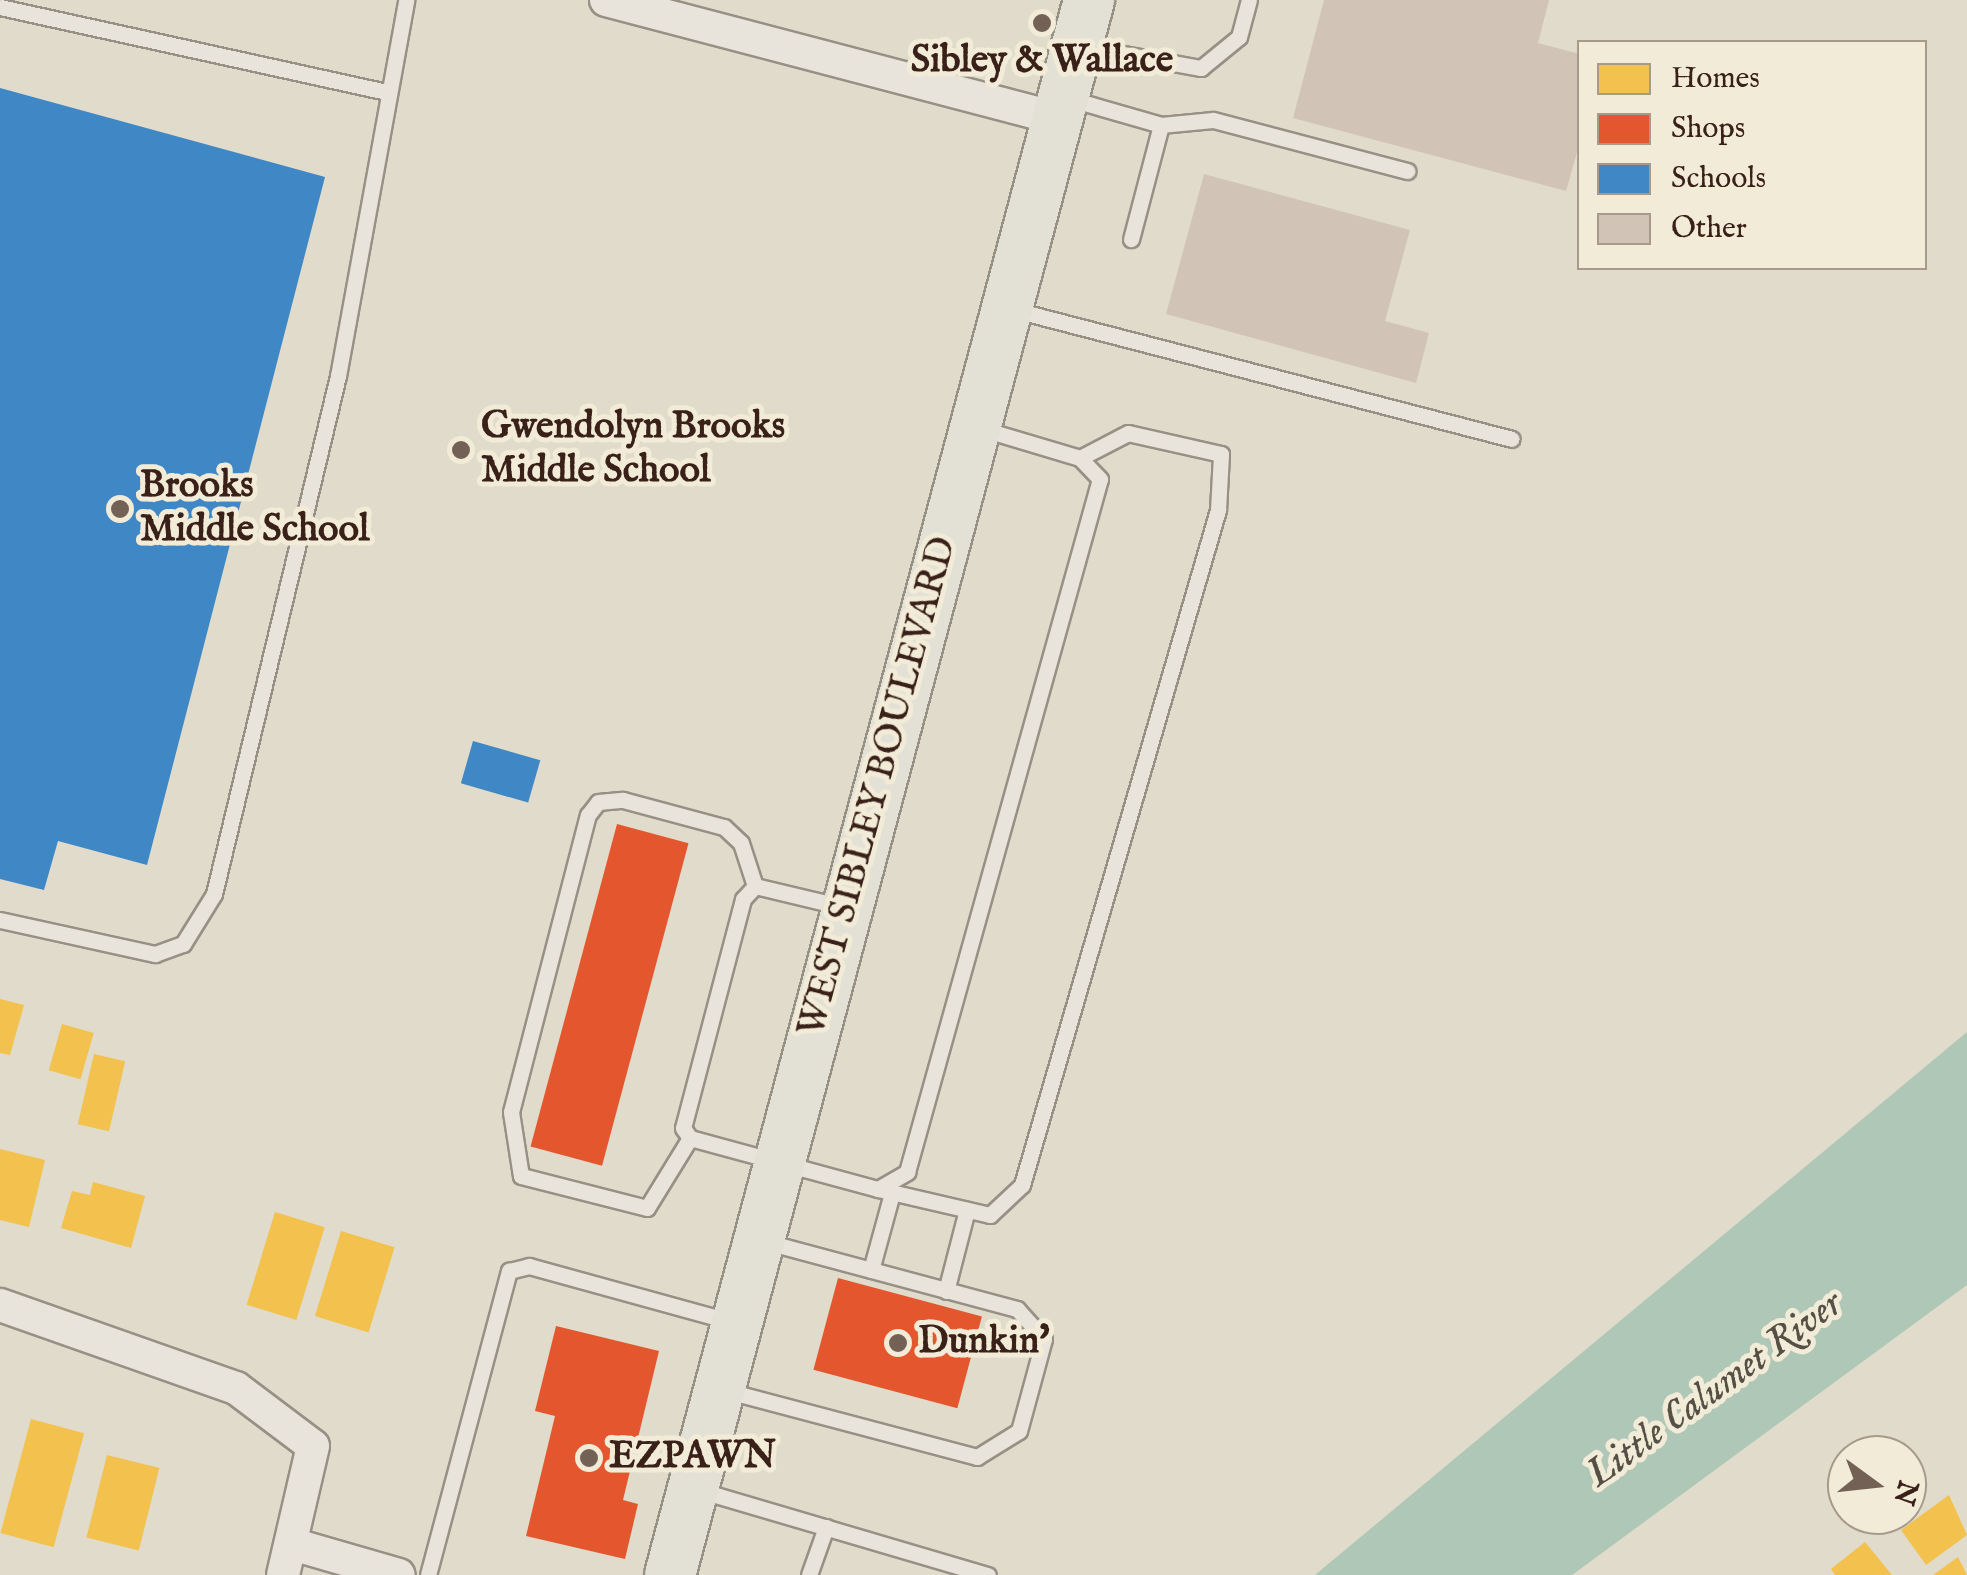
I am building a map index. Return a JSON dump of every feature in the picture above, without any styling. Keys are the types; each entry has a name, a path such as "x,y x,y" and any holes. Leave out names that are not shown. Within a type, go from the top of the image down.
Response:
{"main road":[{"name":"WEST SIBLEY BOULEVARD","path":"670,1575 1082,23"}],"street":[{"path":"606,0 1060,107"},
{"path":"0,1305 236,1388 313,1446 288,1560 400,1575"}],"lane":[{"path":"0,920 155,954 183,944 214,894 338,376 406,0"},
{"path":"1082,23 1202,68 1239,37 1249,0"},
{"path":"0,7 388,92"},
{"path":"1060,107 1161,125 1213,120 1407,171"},
{"path":"1131,239 1161,125"},
{"path":"1006,308 1512,439"},
{"path":"871,1270 885,1191 907,1172 1100,479 1080,458 974,426"},
{"path":"755,886 743,899 684,1128 690,1138 990,1215 1022,1185 1218,510 1221,454 1128,433 1080,458"},
{"path":"690,1138 647,1208 522,1176 511,1112 598,802 698,819 741,843 755,886"},
{"path":"755,886 848,907"},
{"path":"946,1290 967,1210"},
{"path":"720,1388 977,1457 1019,1431 1044,1340 1017,1309 759,1240"},
{"path":"428,1575 509,1271 529,1266 736,1324"},
{"path":"693,1488 988,1575"},
{"path":"809,1575 826,1528"}],"water":[{"name":"Little Calumet River","path":"1967,1032 1967,1285 1572,1575 1315,1575"}],"building: Homes":[{"path":"0,999 24,1005 10,1055 0,1053"},
{"path":"62,1024 94,1033 80,1079 49,1070"},
{"path":"94,1054 125,1061 109,1131 78,1124"},
{"path":"0,1149 45,1160 29,1227 0,1220"},
{"path":"93,1182 145,1196 131,1248 61,1228 72,1191 90,1195"},
{"path":"275,1212 325,1227 296,1320 247,1305"},
{"path":"341,1231 395,1247 369,1332 315,1316"},
{"path":"31,1419 84,1433 54,1547 0,1533"},
{"path":"107,1455 159,1468 139,1551 86,1537"},
{"path":"1949,1495 1967,1535 1926,1565 1905,1535 1927,1535 1927,1511"},
{"path":"1865,1542 1892,1575 1835,1575 1831,1569"},
{"path":"1958,1557 1967,1575 1933,1575"}],"building: Shops":[{"path":"617,824 688,843 602,1166 531,1147"},
{"name":"Dunkin'","path":"838,1278 982,1317 957,1408 813,1370"},
{"name":"EZPAWN","path":"556,1326 659,1351 623,1500 638,1504 625,1559 526,1536 555,1416 535,1411"}],"building: Schools":[{"name":"Brooks Middle School","path":"0,88 325,177 147,865 58,841 44,890 0,879"},
{"path":"473,741 540,760 528,803 461,783"}],"building: Other":[{"path":"1324,0 1549,0 1538,43 1577,53 1577,152 1566,191 1293,118"},
{"path":"1204,174 1410,230 1385,321 1429,333 1416,383 1166,314"}],"place":[{"name":"Sibley & Wallace","path":"1042,23"},
{"name":"Gwendolyn Brooks Middle School","path":"461,450"},
{"name":"Brooks Middle School","path":"120,509"},
{"name":"Dunkin'","path":"898,1343"},
{"name":"EZPAWN","path":"589,1458"}]}
